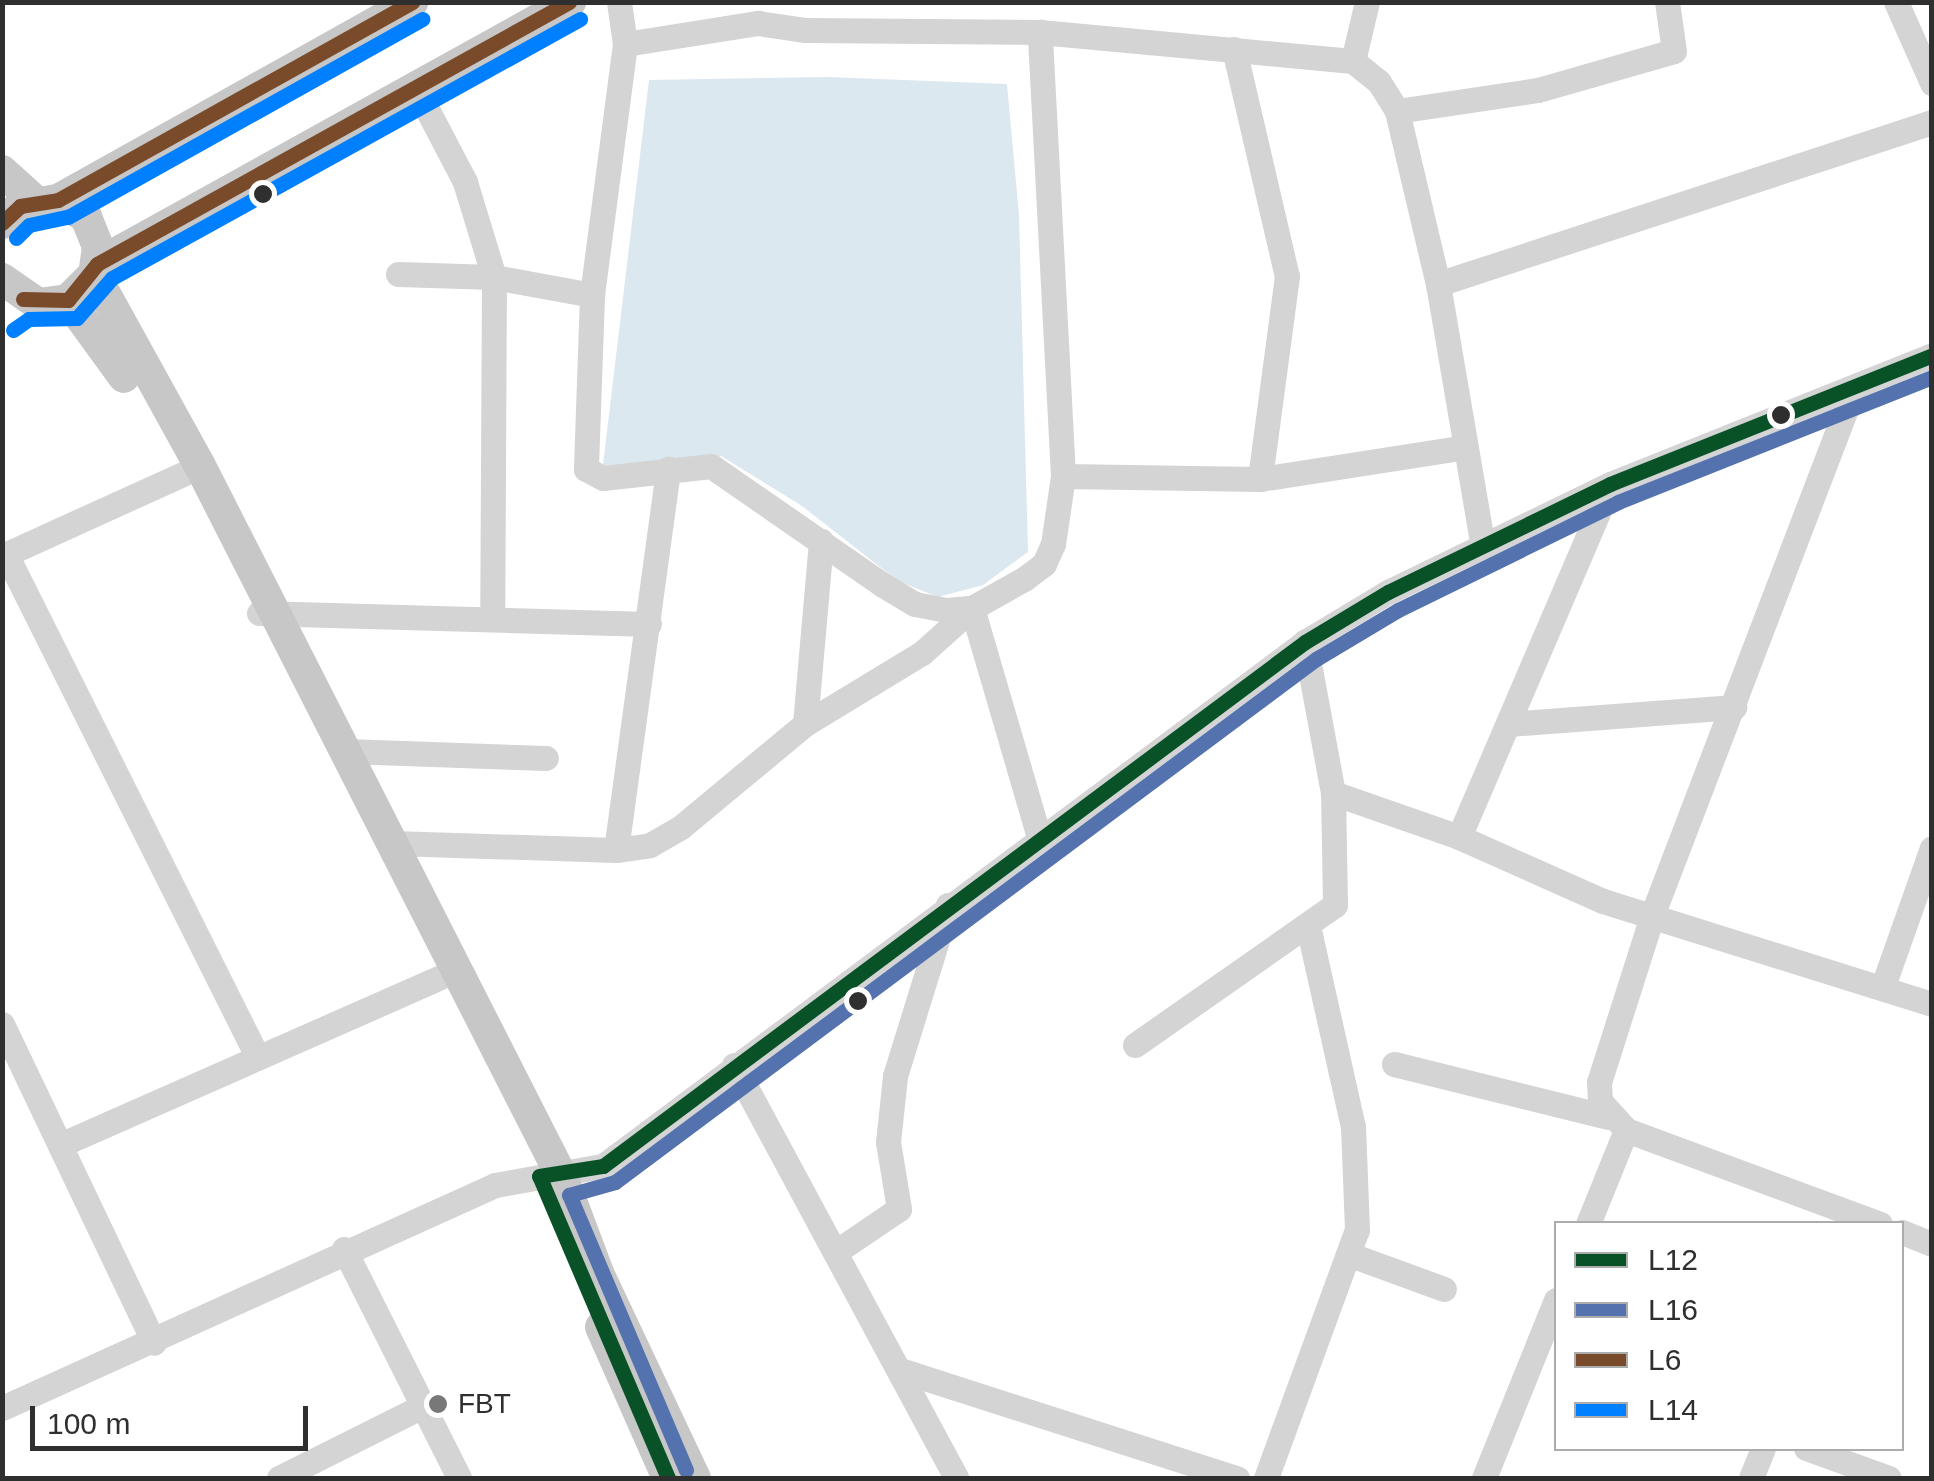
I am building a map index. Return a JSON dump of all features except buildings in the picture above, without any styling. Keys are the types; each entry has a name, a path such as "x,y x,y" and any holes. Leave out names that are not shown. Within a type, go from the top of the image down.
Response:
{"main road":[{"path":"2,223 413,2"},
{"path":"68,300 95,269 570,2"},
{"path":"2,171 46,200 86,217 95,269 266,612 439,978 550,1176 668,1478"},
{"path":"9,297 68,300 106,348 266,612 393,843 695,1478"}],"street":[{"path":"619,2 626,44 592,295 586,469 603,478 711,466 915,604 972,608"},
{"path":"1354,60 1367,2"},
{"path":"1397,111 1538,90 1674,51 1666,2"},
{"path":"1896,2 1932,83"},
{"path":"626,44 751,22 806,30 1040,32 1354,60 1378,82 1397,111 1438,284 1461,448 1482,546"},
{"path":"393,843 616,850 650,845 682,827 805,724 880,682 972,608 1044,564 1063,476 1040,32"},
{"path":"1234,49 1287,276 1260,479"},
{"path":"418,90 466,182 494,277 492,617"},
{"path":"1438,284 1932,122"},
{"path":"398,274 494,277 592,295"},
{"path":"2,1408 154,1343 344,1249 495,1185 603,1166 948,904 1305,642 1482,546 1610,484 1932,356"},
{"path":"1589,1221 1617,1124 1599,1082 1653,913 1854,388"},
{"path":"1063,476 1260,479 1461,448"},
{"path":"616,850 668,469"},
{"path":"183,474 4,555 258,1058"},
{"path":"1459,837 1610,484"},
{"path":"805,724 821,541"},
{"path":"972,608 1038,837"},
{"path":"266,612 649,624"},
{"path":"1135,1045 1336,905 1333,793 1305,642"},
{"path":"1509,724 1734,707"},
{"path":"346,752 546,758"},
{"path":"1333,793 1459,837 1603,901 1653,913 1932,1004"},
{"path":"1883,986 1932,848"},
{"path":"837,1251 899,1209 888,1142 895,1076 948,904"},
{"path":"1266,1478 1348,1254 1360,1183 1353,1127 1308,924"},
{"path":"60,1146 439,978"},
{"path":"2,1024 154,1343"},
{"path":"1394,1064 1617,1124 1864,1221"},
{"path":"734,1066 903,1371 956,1478"},
{"path":"1904,1233 1932,1244"},
{"path":"344,1249 459,1478"},
{"path":"1348,1254 1444,1289"},
{"path":"1484,1478 1554,1305"},
{"path":"903,1371 1238,1478"},
{"path":"278,1478 422,1406"},
{"path":"1814,1451 1889,1478"}],"shaded area":[{"path":"827,77 1007,84 1019,215 1028,552 983,585 938,597 898,581 802,506 721,456 617,471 603,465 649,80"}],"transit line":[{"name":"L6","path":"2,223 20,206 58,200 412,2"},
{"name":"L6","path":"23,299 68,300 97,264 569,2"},
{"name":"L14","path":"16,238 29,225 68,217 423,19"},
{"name":"L14","path":"13,330 29,319 77,318 112,278 580,19"},
{"name":"L12","path":"668,1478 539,1176 603,1166 1305,642 1388,592 1610,484 1932,355"},
{"name":"L16","path":"686,1470 569,1195 615,1182 1316,659 1398,610 1618,502 1932,377"}],"place":[{"name":"FBT","path":"438,1404"}]}
